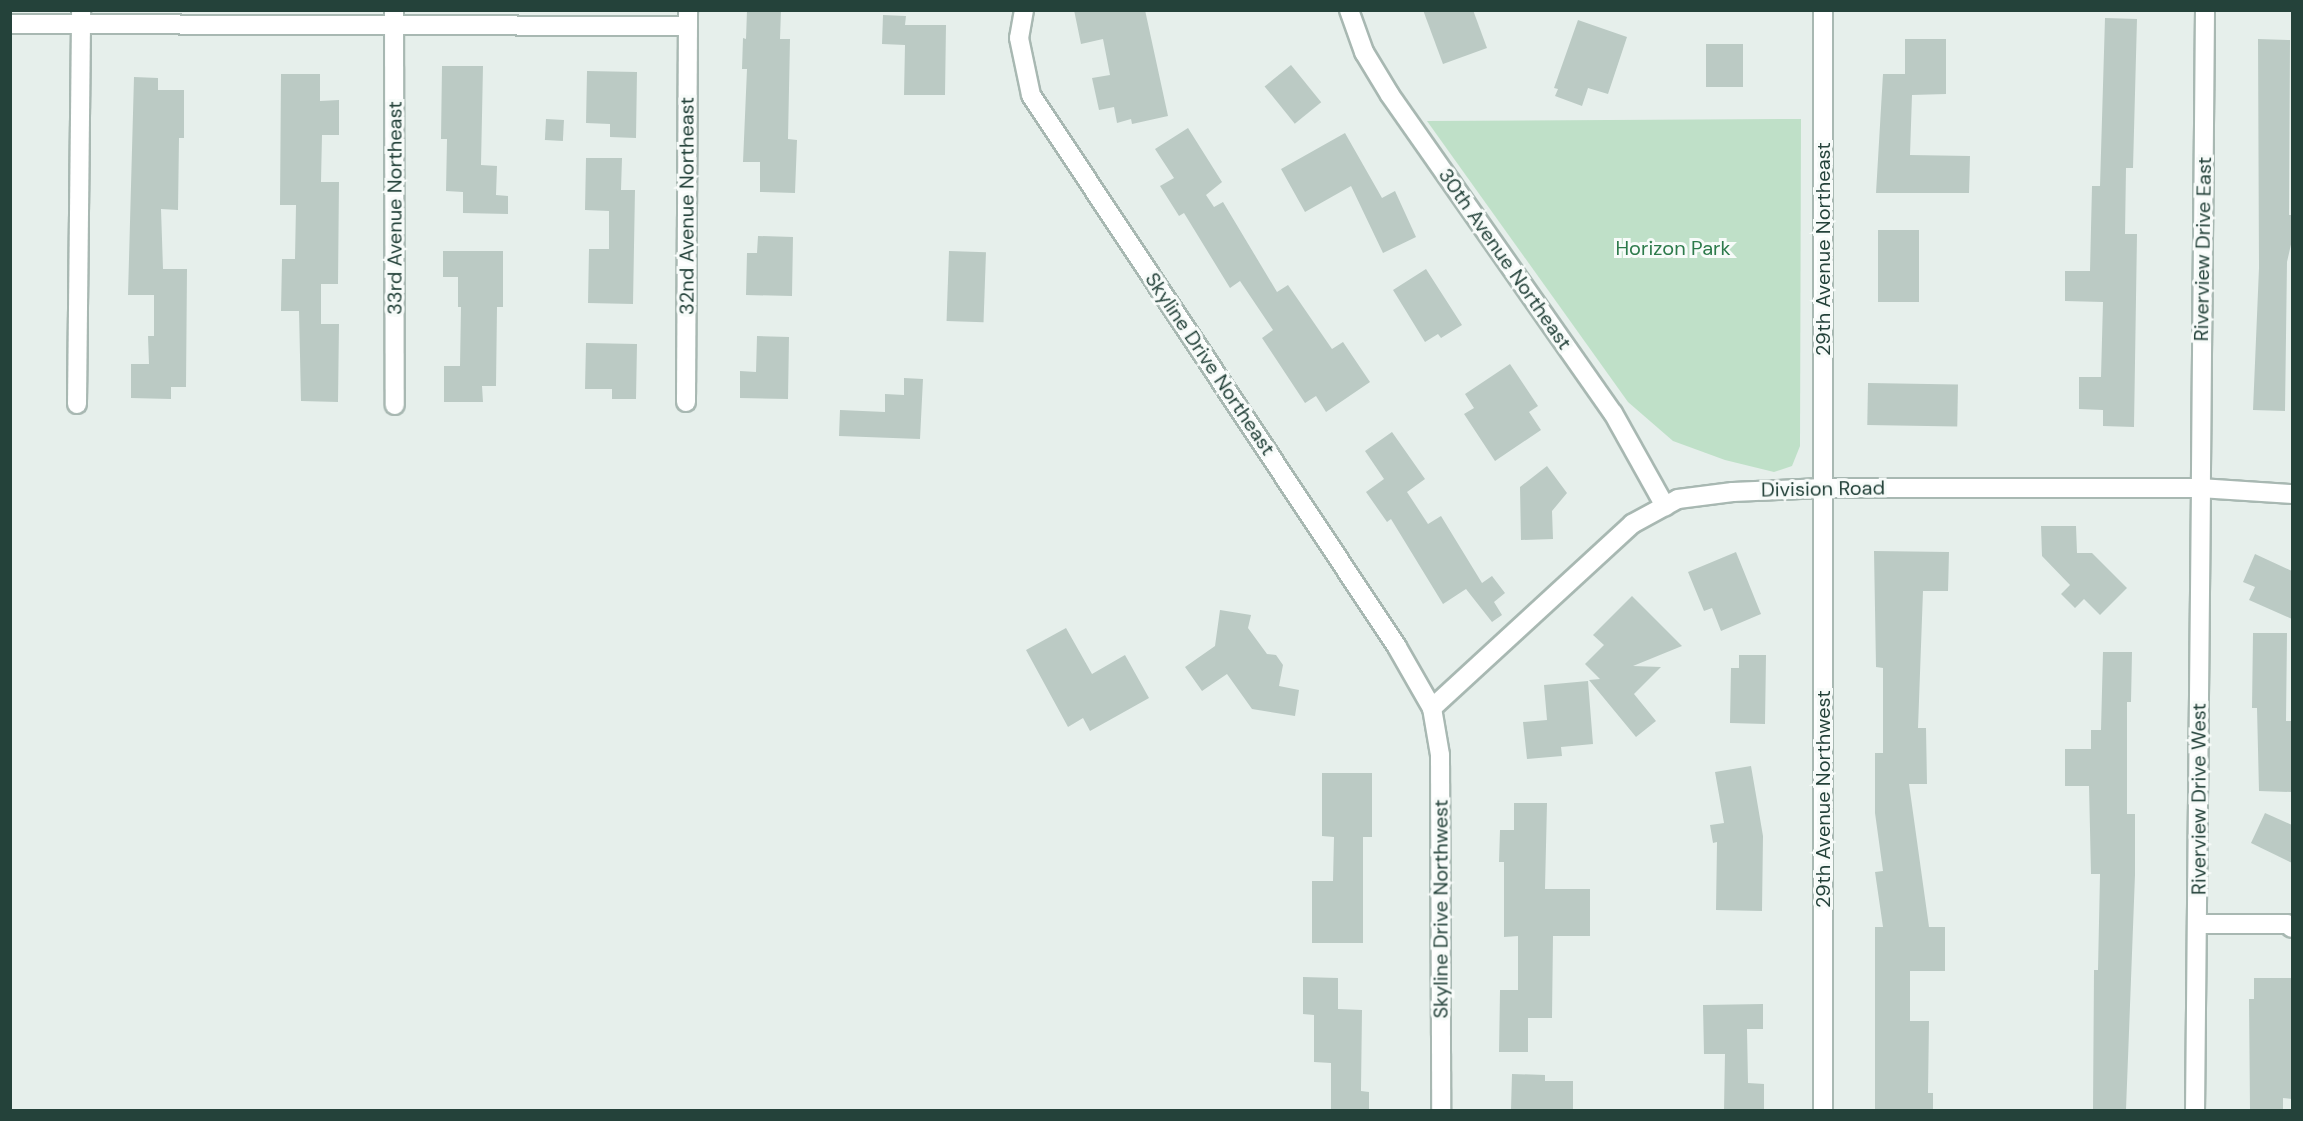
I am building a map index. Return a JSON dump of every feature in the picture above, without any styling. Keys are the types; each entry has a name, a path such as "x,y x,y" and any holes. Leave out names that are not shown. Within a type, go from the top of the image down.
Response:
{"street":[{"name":"Skyline Drive Northeast","path":"1024,10 1019,38 1031,95 1390,638 1432,708"},
{"name":"30th Avenue Northeast","path":"1349,10 1364,52 1390,95 1613,413 1665,506"},
{"name":"29th Avenue Northeast","path":"1823,10 1823,488"},
{"name":"Riverview Drive East","path":"2200,488 2205,10"},
{"path":"77,404 81,17"},
{"path":"10,24 81,17 688,18"},
{"name":"33rd Avenue Northeast","path":"394,18 395,405"},
{"name":"32nd Avenue Northeast","path":"686,402 688,18"},
{"name":"Division Road","path":"1432,708 1632,524 1678,499 1733,492 1823,488 2200,488 2292,494"},
{"name":"29th Avenue Northwest","path":"1823,488 1823,1110"},
{"name":"Riverview Drive West","path":"2196,1110 2200,488"},
{"name":"Skyline Drive Northwest","path":"1432,708 1440,766 1441,1110"},
{"path":"2198,924 2287,924 2292,928"}],"green space":[{"name":"Horizon Park","path":"1801,119 1800,446 1792,466 1774,472 1725,460 1673,441 1628,402 1427,121"}],"building":[{"path":"747,10 781,10 780,39 790,39 788,139 797,140 795,193 760,192 760,162 743,162 747,69 742,69"},
{"path":"1074,10 1145,10 1168,116 1132,124 1131,119 1117,123 1114,107 1099,110 1092,78 1110,75 1103,39 1081,44"},
{"path":"1423,10 1473,10 1487,48 1443,64"},
{"path":"883,15 906,16 905,25 946,25 945,95 904,95 905,45 882,44"},
{"path":"2105,18 2137,19 2133,168 2126,168 2125,234 2137,234 2134,427 2103,426 2103,410 2079,409 2079,377 2101,377 2103,302 2065,301 2065,271 2090,271 2092,186 2100,186"},
{"path":"1578,20 1627,37 1608,94 1588,88 1582,106 1555,96 1558,89 1554,88"},
{"path":"1905,39 1946,39 1946,94 1912,95 1910,155 1970,156 1969,193 1876,193 1883,74 1905,74"},
{"path":"2258,39 2290,40 2289,215 2292,215 2292,240 2287,262 2285,411 2253,410 2259,268"},
{"path":"1706,44 1743,44 1743,87 1706,87"},
{"path":"1291,65 1321,102 1295,124 1265,86"},
{"path":"442,66 483,66 481,165 497,166 496,195 508,196 508,214 463,213 463,192 446,191 447,139 441,139"},
{"path":"587,71 637,72 636,138 610,137 610,124 586,123"},
{"path":"281,74 320,74 320,101 339,100 339,135 322,135 321,182 339,182 338,284 321,284 321,324 339,324 338,402 301,401 299,311 281,311 282,259 295,259 296,205 280,205"},
{"path":"134,77 158,78 158,90 184,90 184,138 179,138 178,210 161,209 163,269 187,269 186,387 171,387 171,399 131,398 131,364 149,364 148,336 154,336 154,295 128,295"},
{"path":"546,119 564,120 563,141 545,140"},
{"path":"1188,128 1222,182 1206,195 1214,207 1223,202 1277,292 1288,285 1332,349 1343,342 1370,382 1326,412 1316,396 1305,403 1262,338 1273,330 1240,281 1230,288 1184,213 1179,216 1160,186 1174,178 1155,149"},
{"path":"1345,133 1382,198 1395,191 1416,237 1383,253 1351,186 1305,212 1281,169"},
{"path":"586,158 622,158 621,190 635,190 633,304 588,303 589,249 609,249 609,211 585,210"},
{"path":"1878,230 1919,230 1919,302 1878,302"},
{"path":"758,236 793,237 792,296 746,295 747,253 757,253"},
{"path":"443,251 503,251 503,307 497,307 496,386 482,386 483,402 444,402 444,366 460,366 461,307 458,307 458,277 443,277"},
{"path":"949,251 986,252 984,322 947,321"},
{"path":"1426,269 1462,325 1441,338 1438,334 1425,342 1393,290"},
{"path":"757,336 789,337 788,399 740,398 740,371 756,372"},
{"path":"586,343 637,344 636,399 612,399 612,389 585,389"},
{"path":"1510,364 1538,406 1529,412 1541,430 1495,461 1464,414 1474,408 1465,394"},
{"path":"904,378 923,379 920,439 839,436 840,410 885,412 885,394 904,395"},
{"path":"1868,383 1958,385 1957,427 1867,425"},
{"path":"1392,432 1425,479 1407,492 1428,524 1441,516 1482,583 1492,576 1505,593 1494,602 1502,615 1492,622 1466,589 1443,604 1391,519 1387,522 1366,492 1384,479 1365,451"},
{"path":"1547,466 1567,493 1552,511 1553,539 1521,540 1520,487"},
{"path":"2041,526 2076,526 2077,553 2092,553 2127,588 2100,615 2084,599 2075,608 2061,594 2070,585 2042,556"},
{"path":"1874,551 1949,552 1948,591 1923,591 1918,728 1926,728 1927,784 1909,784 1929,927 1945,927 1945,971 1910,971 1910,1021 1929,1021 1928,1093 1933,1093 1933,1110 1875,1110 1875,927 1883,927 1875,872 1883,871 1875,813 1875,753 1883,753 1883,668 1876,667"},
{"path":"1736,552 1761,614 1721,631 1712,608 1704,611 1688,572"},
{"path":"2255,554 2292,571 2292,619 2249,600 2255,587 2243,582"},
{"path":"1632,596 1682,646 1633,666 1661,667 1634,694 1656,721 1636,737 1589,680 1600,679 1585,664 1604,645 1593,635"},
{"path":"1220,610 1251,615 1248,628 1267,654 1276,655 1283,665 1279,686 1299,690 1295,716 1252,709 1227,674 1202,691 1185,667 1215,646"},
{"path":"1066,628 1092,674 1125,655 1149,698 1090,731 1083,718 1068,727 1026,650"},
{"path":"2253,633 2287,633 2286,721 2292,721 2292,792 2259,791 2257,708 2252,708"},
{"path":"2103,652 2132,652 2131,702 2127,702 2127,814 2135,814 2135,875 2126,1110 2093,1110 2094,970 2098,970 2100,874 2091,874 2089,786 2065,786 2065,749 2091,749 2091,730 2101,730"},
{"path":"1739,655 1766,655 1765,724 1730,723 1731,668 1739,668"},
{"path":"1588,681 1593,744 1561,747 1562,756 1527,759 1523,722 1547,720 1544,685"},
{"path":"1751,766 1763,836 1762,911 1716,910 1717,842 1713,843 1710,825 1724,823 1715,772"},
{"path":"1322,773 1372,773 1372,837 1363,837 1363,943 1312,943 1312,881 1333,881 1334,837 1322,836"},
{"path":"1514,803 1547,803 1545,889 1590,889 1590,936 1553,936 1552,1018 1528,1018 1528,1052 1499,1052 1500,990 1518,990 1518,936 1504,937 1504,862 1499,862 1500,830 1514,830"},
{"path":"2265,813 2292,825 2292,863 2251,843"},
{"path":"1303,977 1338,978 1338,1009 1362,1010 1361,1091 1369,1092 1369,1110 1331,1110 1331,1063 1314,1062 1314,1015 1303,1014"},
{"path":"2254,978 2292,978 2292,1099 2283,1098 2283,1110 2250,1110 2249,999 2254,999"},
{"path":"1763,1004 1763,1029 1747,1029 1748,1083 1764,1084 1764,1110 1724,1110 1725,1054 1704,1054 1703,1005"},
{"path":"1512,1074 1545,1075 1545,1081 1573,1081 1573,1110 1511,1110"}]}
